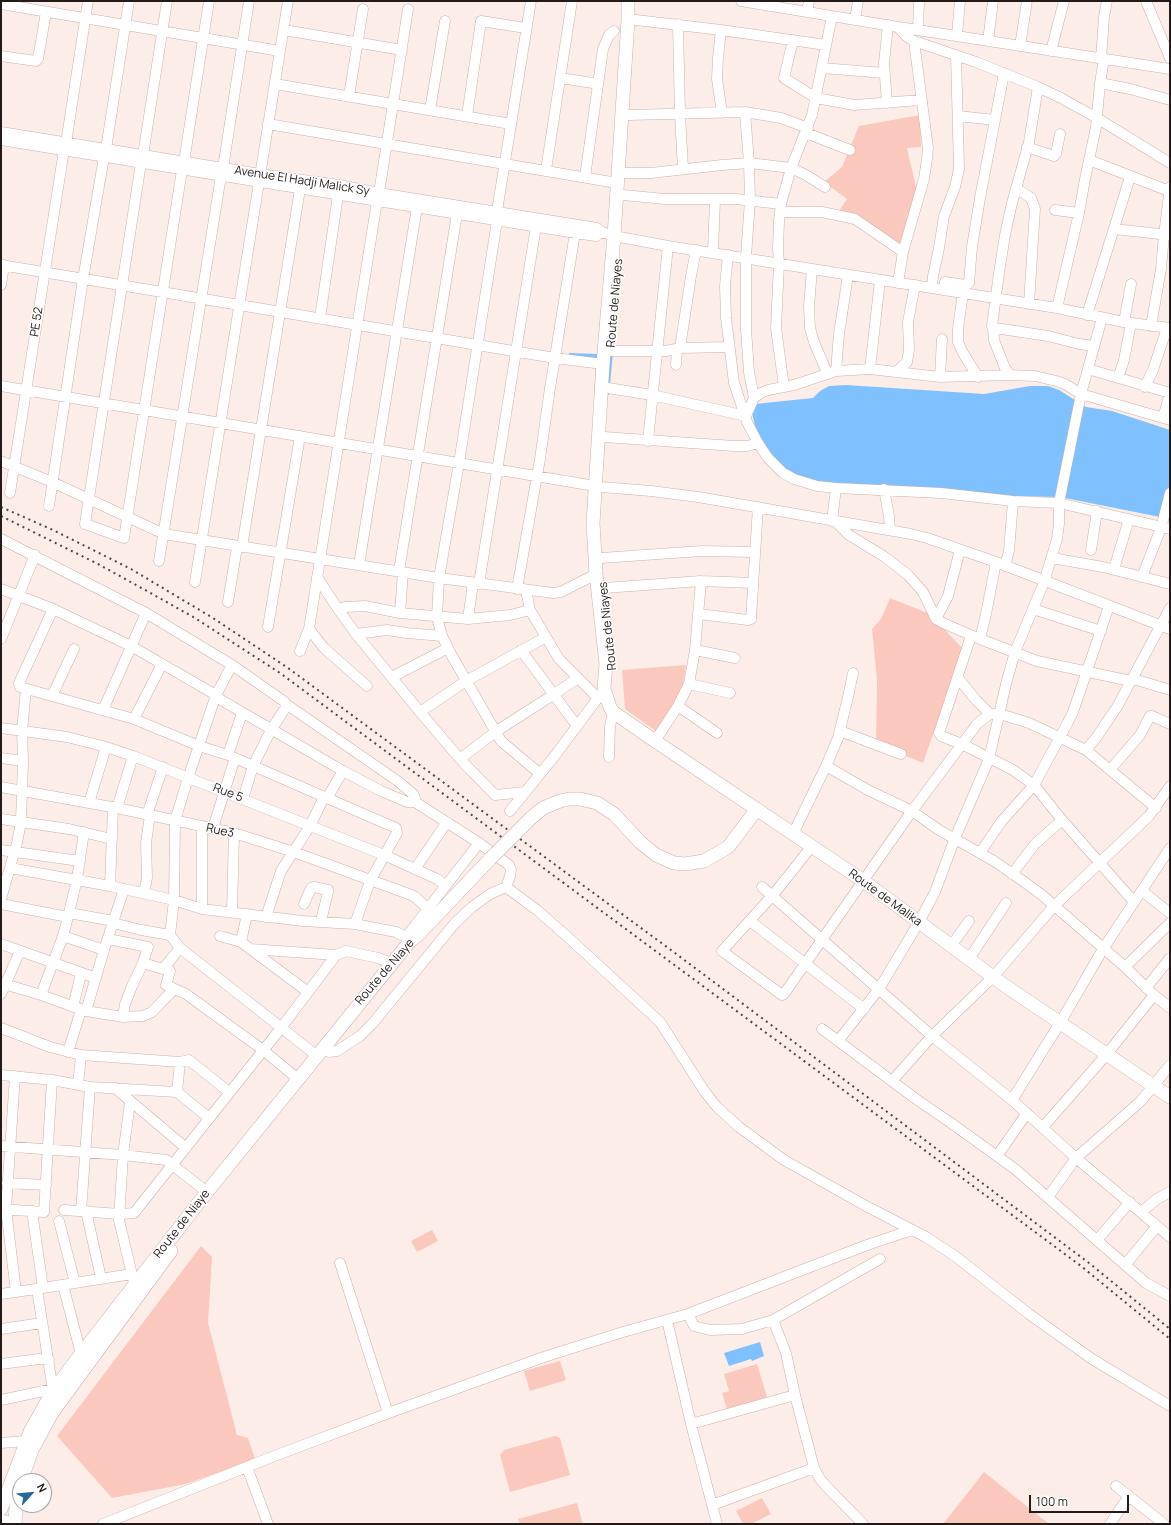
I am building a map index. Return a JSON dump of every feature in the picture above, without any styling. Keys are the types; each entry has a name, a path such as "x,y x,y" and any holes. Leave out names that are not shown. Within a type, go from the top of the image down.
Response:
{"main road":[{"name":"Route de Niayes","path":"605,623 596,574 593,528 604,437 611,351 612,235 623,194 621,178 628,1"},
{"name":"Route de Niayes","path":"602,697 606,664 604,588 600,558 598,487 603,364 612,235 621,178 628,115 637,1"},
{"path":"602,697 613,712"},
{"name":"Route de Malika","path":"613,712 864,881 993,977 1170,1097"},
{"path":"411,938 531,818 544,808 560,801 580,799 596,803 614,814 640,842 656,855 674,863 685,864 704,861 719,854 729,846 757,809"},
{"name":"Route de Niaye","path":"31,1437 53,1390 81,1354 133,1279 300,1081 329,1052 404,959 415,943 411,938 316,1056 300,1081 178,1241 57,1405 31,1437"},
{"path":"24,1473 28,1461 31,1437"},
{"path":"1,1509 31,1437"},
{"path":"1,1521 14,1524 15,1513"}],"street":[{"path":"1,56 36,61 38,59 46,1"},
{"name":"PE 52","path":"10,493 88,1"},
{"path":"48,506 66,397 83,278 105,153 129,1"},
{"path":"167,1 86,524 124,538 209,1"},
{"path":"159,561 249,1"},
{"path":"195,582 200,541 288,1"},
{"path":"531,1 504,163 459,463 439,578 437,617 442,636 448,648 495,732 501,740 540,773"},
{"path":"546,170 572,1"},
{"path":"746,1 898,27 1170,69"},
{"path":"807,12 809,1"},
{"path":"855,20 858,1"},
{"path":"918,30 919,1"},
{"path":"957,35 960,1"},
{"path":"988,41 994,1"},
{"path":"1020,46 1027,1"},
{"path":"1051,51 1064,1"},
{"path":"1057,308 1079,213 1097,118 1103,59 1104,17 1107,1"},
{"path":"1146,1 1165,34 1170,58"},
{"path":"2,6 85,18 280,51"},
{"path":"349,96 363,9"},
{"path":"300,651 309,629 408,9"},
{"path":"784,387 776,328 780,208 791,168 807,130 816,98 832,16"},
{"path":"636,20 678,24 826,44"},
{"path":"430,110 445,21"},
{"path":"466,116 481,21 526,28"},
{"path":"678,24 683,169"},
{"path":"887,103 884,74 888,25"},
{"path":"898,27 906,36 914,41 956,55 1038,87 1097,118 1170,164"},
{"path":"284,30 402,50"},
{"path":"721,30 717,79 722,113"},
{"path":"585,177 603,49 608,36 614,31"},
{"path":"793,40 784,78 816,98 849,104 921,100"},
{"path":"898,283 903,252 924,179 928,148 914,41"},
{"path":"932,288 944,216 959,169 956,55"},
{"path":"822,68 884,74"},
{"path":"943,290 945,282 966,285 969,283 977,217 1004,73"},
{"path":"560,78 593,83 597,86"},
{"path":"1100,83 1170,100"},
{"path":"275,84 511,124"},
{"path":"1010,375 1005,368 994,340 994,328 992,326 1005,235 1027,148 1038,87"},
{"path":"628,115 745,112 782,118 850,150"},
{"path":"745,112 750,200 746,257 746,330 749,372 754,398"},
{"path":"958,116 995,120"},
{"path":"268,124 585,177 621,178 683,169 749,163 791,168 826,187"},
{"name":"Avenue El Hadji Malick Sy","path":"1,132 65,147"},
{"path":"1027,148 1054,156 1056,154 1060,134"},
{"name":"Avenue El Hadji Malick Sy","path":"1,140 65,147 260,178 339,185 417,207 457,214 497,216 536,226 596,236 612,235"},
{"path":"1089,160 1130,177 1169,189 1167,235 1151,326"},
{"path":"1087,315 1130,177"},
{"name":"Avenue El Hadji Malick Sy","path":"260,178 300,189 338,195 378,197 497,216 597,228 612,235"},
{"path":"1016,188 1031,198 1035,209 1029,304"},
{"path":"228,602 240,547 261,430 300,189"},
{"path":"623,194 665,199 750,200 780,208 822,212 855,219 903,252"},
{"path":"320,318 338,195"},
{"path":"713,252 715,200"},
{"path":"359,565 417,207"},
{"path":"1055,210 1079,213"},
{"path":"400,613 401,572 457,214"},
{"path":"468,618 497,469 536,226"},
{"path":"1114,229 1167,235"},
{"path":"510,811 577,726 602,697 578,678 559,659 530,610 522,589 537,476 576,233"},
{"path":"612,235 668,246 746,257 779,264 1057,308 1128,323 1168,328 1158,357 1145,387"},
{"path":"648,441 668,246"},
{"path":"676,365 690,276 696,250"},
{"path":"728,255 726,299 729,347 734,383 758,443 768,458 783,473 794,479 818,486 836,488 884,489 941,493 1013,501 1059,503 1166,529"},
{"path":"1,285 3,265 555,358 603,364"},
{"path":"812,269 809,306 810,328 814,342 831,372"},
{"path":"831,372 839,334 848,275"},
{"path":"870,369 880,280"},
{"path":"1118,378 1124,360 1131,284"},
{"path":"897,371 907,362 909,350 908,322 915,286"},
{"path":"963,293 958,328 958,342 960,348 978,377"},
{"path":"838,1041 879,989 919,922 935,892 955,838 989,759 995,714 1006,684 1015,652 1044,582 1052,558 1058,532 1059,503 1081,394 1102,318"},
{"path":"994,328 1048,336 1073,343 1094,346"},
{"path":"940,377 942,339"},
{"path":"611,351 729,347"},
{"path":"746,416 754,398 768,390 794,385 831,372 870,369 940,377 1010,375 1034,376 1064,384 1081,394 1166,419 1170,393 1145,387 1088,369"},
{"path":"1,386 598,487 651,491 758,507 890,530 927,538 1000,564 1165,628"},
{"path":"608,388 652,395 746,416"},
{"path":"268,628 300,436"},
{"path":"604,437 734,446 747,446 758,443"},
{"path":"1,460 164,534 200,541 439,578 557,593 596,574"},
{"path":"834,521 836,488"},
{"path":"884,489 890,530"},
{"path":"1142,577 1166,529 1170,493"},
{"path":"1013,501 1009,551 1000,564 986,614 958,678 939,730 941,736 962,744 1013,770 1034,785 1062,820 1134,902"},
{"path":"699,614 749,620 752,617 754,552 758,507"},
{"path":"1091,550 1097,511"},
{"path":"1114,569 1128,519"},
{"path":"834,521 849,534 885,557 908,575 923,592 936,619 943,623 975,638 1015,652 1037,662 1126,680 1130,679 1170,690"},
{"path":"2,540 35,555 146,612 232,665 399,782 413,794 415,802"},
{"path":"936,619 948,596 960,550"},
{"path":"600,558 702,551 754,552"},
{"path":"1,639 35,555"},
{"path":"1052,558 1114,569 1170,584"},
{"path":"317,577 356,634 460,759 495,795 525,792"},
{"path":"604,588 701,581 753,583"},
{"path":"655,741 678,706 689,684 695,650 701,581"},
{"path":"1,588 53,609 131,646 242,713 343,771 388,794 407,802 415,802 479,843 509,865 511,870 506,888"},
{"path":"338,609 345,606 365,606 400,613 437,617 468,618 510,615 530,610"},
{"path":"980,853 1001,822 1034,785 1073,712 1110,606"},
{"path":"1086,750 1117,707 1130,679 1165,628 1170,608"},
{"path":"53,609 19,684 20,686 26,689 134,719 199,746 253,766 396,828 397,833 370,881 355,924"},
{"path":"1033,609 1101,631"},
{"path":"103,710 146,612"},
{"path":"309,629 324,648 367,686"},
{"path":"356,634 387,630 442,636"},
{"path":"420,712 466,681 546,637"},
{"path":"392,677 448,648"},
{"path":"52,696 74,649"},
{"path":"520,650 577,726"},
{"path":"695,650 736,658"},
{"path":"134,719 162,664"},
{"path":"170,935 174,900 175,821 216,696 232,665"},
{"path":"793,834 826,766 840,731 852,673"},
{"path":"460,759 495,732 553,696 578,678"},
{"path":"958,678 976,700 995,714 1030,723 1060,736 1086,750 1156,808"},
{"path":"689,684 730,693"},
{"path":"1,899 4,880 10,868 21,822 23,761 22,731 26,689"},
{"path":"243,799 253,766 271,730 286,707 286,704"},
{"path":"678,706 717,733"},
{"path":"609,757 610,727 613,712"},
{"path":"213,828 226,792 231,757 242,713"},
{"path":"812,846 772,895 722,951 782,994 784,994 912,811 977,724 995,714"},
{"path":"1110,770 1140,735 1150,716 1170,724"},
{"name":"Rue 5","path":"1,728 67,737 134,756 384,856 437,879 446,886"},
{"path":"840,731 901,754"},
{"path":"89,803 106,747"},
{"path":"110,886 115,807 134,756"},
{"path":"1,758 23,761"},
{"path":"826,766 868,790 912,811 927,822 980,853 1042,895 1170,1008"},
{"path":"144,894 148,815 162,767"},
{"path":"266,917 281,871 343,771"},
{"path":"892,1081 932,1036 993,977 1054,906 1156,808 1170,786"},
{"name":"Rue3","path":"1,787 115,807 234,833 294,852 414,896 428,909"},
{"path":"1,819 69,829 112,839"},
{"path":"1012,874 1035,844 1062,820"},
{"path":"415,869 447,822"},
{"path":"202,827 202,909"},
{"path":"41,995 63,936 69,915 77,879 84,832"},
{"path":"232,912 234,833"},
{"path":"10,868 110,886 174,900 202,909 303,921 355,924 396,932 411,938 428,909 479,843"},
{"path":"1012,1100 1060,1023 1103,949 1170,848"},
{"path":"1,850 80,861"},
{"path":"762,886 932,1036 1012,1100 1076,1158 1170,1237"},
{"path":"304,904 311,888 314,887 328,890 321,921"},
{"path":"329,1052 337,1051 360,1036 373,1023 455,923 490,894 506,888"},
{"path":"506,888 537,910 572,940 660,1022 705,1092 717,1107 739,1127 784,1160 926,1237 955,1256 1023,1309 1092,1359 1170,1406"},
{"path":"68,1052 80,1009 96,978 124,889"},
{"path":"1142,890 1170,913"},
{"path":"968,959 1006,903"},
{"path":"1,904 113,922 141,930 170,935 180,948 316,1056"},
{"path":"241,942 247,914"},
{"path":"750,920 804,964 864,1009"},
{"path":"951,946 969,921"},
{"path":"1125,967 1170,923"},
{"path":"63,936 104,950"},
{"path":"220,936 241,942 308,992"},
{"path":"108,939 147,946 148,950 125,1004 123,1017"},
{"path":"1,944 81,974 96,978"},
{"path":"143,964 163,969 180,948"},
{"path":"250,949 336,955 346,951 378,958 391,963"},
{"path":"1,994 3,984 20,951"},
{"path":"64,1210 120,1214 131,1214 135,1212 336,955"},
{"path":"1146,988 1170,958"},
{"path":"166,967 170,971 165,984 186,994 263,1050 300,1081"},
{"path":"80,1009 81,974"},
{"path":"3,984 41,995 80,1009 123,1017 147,1015 174,989"},
{"path":"1043,1127 1107,1054 1154,995"},
{"path":"1,1028 50,1048 81,1055 180,1062 186,1060 193,1062 229,1092"},
{"path":"822,1029 892,1081 998,1156 1048,1197 1146,1283 1166,1294 1170,1302"},
{"path":"78,1084 81,1055"},
{"path":"177,1092 180,1062"},
{"path":"1048,1197 1076,1158 1141,1101 1170,1065"},
{"path":"1,1074 52,1080 90,1087 177,1092 209,1118"},
{"path":"14,1076 6,1146 7,1183 3,1209 16,1292"},
{"path":"3,1209 44,1212 52,1080"},
{"path":"90,1087 84,1211 101,1278"},
{"path":"115,1088 186,1148"},
{"path":"1,1294 40,1289 101,1278 133,1279 120,1228 123,1155 130,1102"},
{"path":"998,1156 1027,1113"},
{"path":"6,1146 123,1155 164,1160 207,1192"},
{"path":"7,1183 46,1185"},
{"path":"1141,1212 1157,1199 1170,1192"},
{"path":"1097,1240 1130,1202"},
{"path":"1,1400 53,1390 42,1323 32,1211"},
{"path":"59,1221 75,1283"},
{"path":"1125,1265 1157,1226"},
{"path":"103,1524 247,1467 544,1357 623,1332 688,1314 867,1245 912,1230"},
{"path":"688,1314 694,1326 710,1330 742,1329 773,1320 880,1259"},
{"path":"340,1263 388,1414"},
{"path":"63,1285 81,1354"},
{"path":"667,1320 690,1424 717,1524"},
{"path":"773,1320 786,1353 814,1468 826,1486 863,1524"},
{"path":"1,1329 42,1323"},
{"path":"1,1364 49,1360"},
{"path":"690,1424 795,1395"},
{"path":"1,1442 31,1437"},
{"path":"247,1467 268,1524"},
{"path":"712,1505 814,1468"},
{"path":"1116,1486 1164,1524"},
{"path":"1111,1523 1129,1496"}],"shaded area":[{"path":"920,115 921,147 907,148 917,191 906,239 899,248 839,211 847,199 824,182 842,167 859,126"},
{"path":"890,598 930,614 963,649 923,763 876,743 877,680 872,629 881,619"},
{"path":"686,665 682,690 657,732 625,709 622,670"},
{"path":"432,1230 438,1241 417,1252 411,1241"},
{"path":"201,1246 212,1257 208,1323 237,1435 248,1438 255,1459 186,1484 112,1498 57,1436"},
{"path":"560,1361 566,1380 530,1391 524,1371"},
{"path":"757,1364 767,1397 727,1409 722,1393 729,1391 724,1374"},
{"path":"555,1436 560,1438 570,1475 510,1492 500,1455 504,1450"},
{"path":"984,1472 1049,1524 943,1524"},
{"path":"762,1498 771,1514 751,1524 743,1524 736,1511"},
{"path":"577,1503 583,1524 520,1524 518,1519"}],"water":[{"path":"600,319 616,320 609,395 594,395 596,366 569,360 569,353 599,354"},
{"path":"846,385 984,394 1030,386 1048,386 1059,390 1086,407 1112,411 1170,430 1170,519 1060,497 1004,496 823,483 785,471 765,447 755,426 752,413 755,404 813,398 820,391 829,386"},
{"path":"760,1342 764,1356 752,1361 751,1359 729,1366 724,1353"}],"railway":[{"path":"1,507 53,530 131,569 213,618 288,668 675,953 1089,1263 1170,1329"},
{"path":"1,516 98,564 195,618 280,673 1081,1266 1170,1339"}]}
